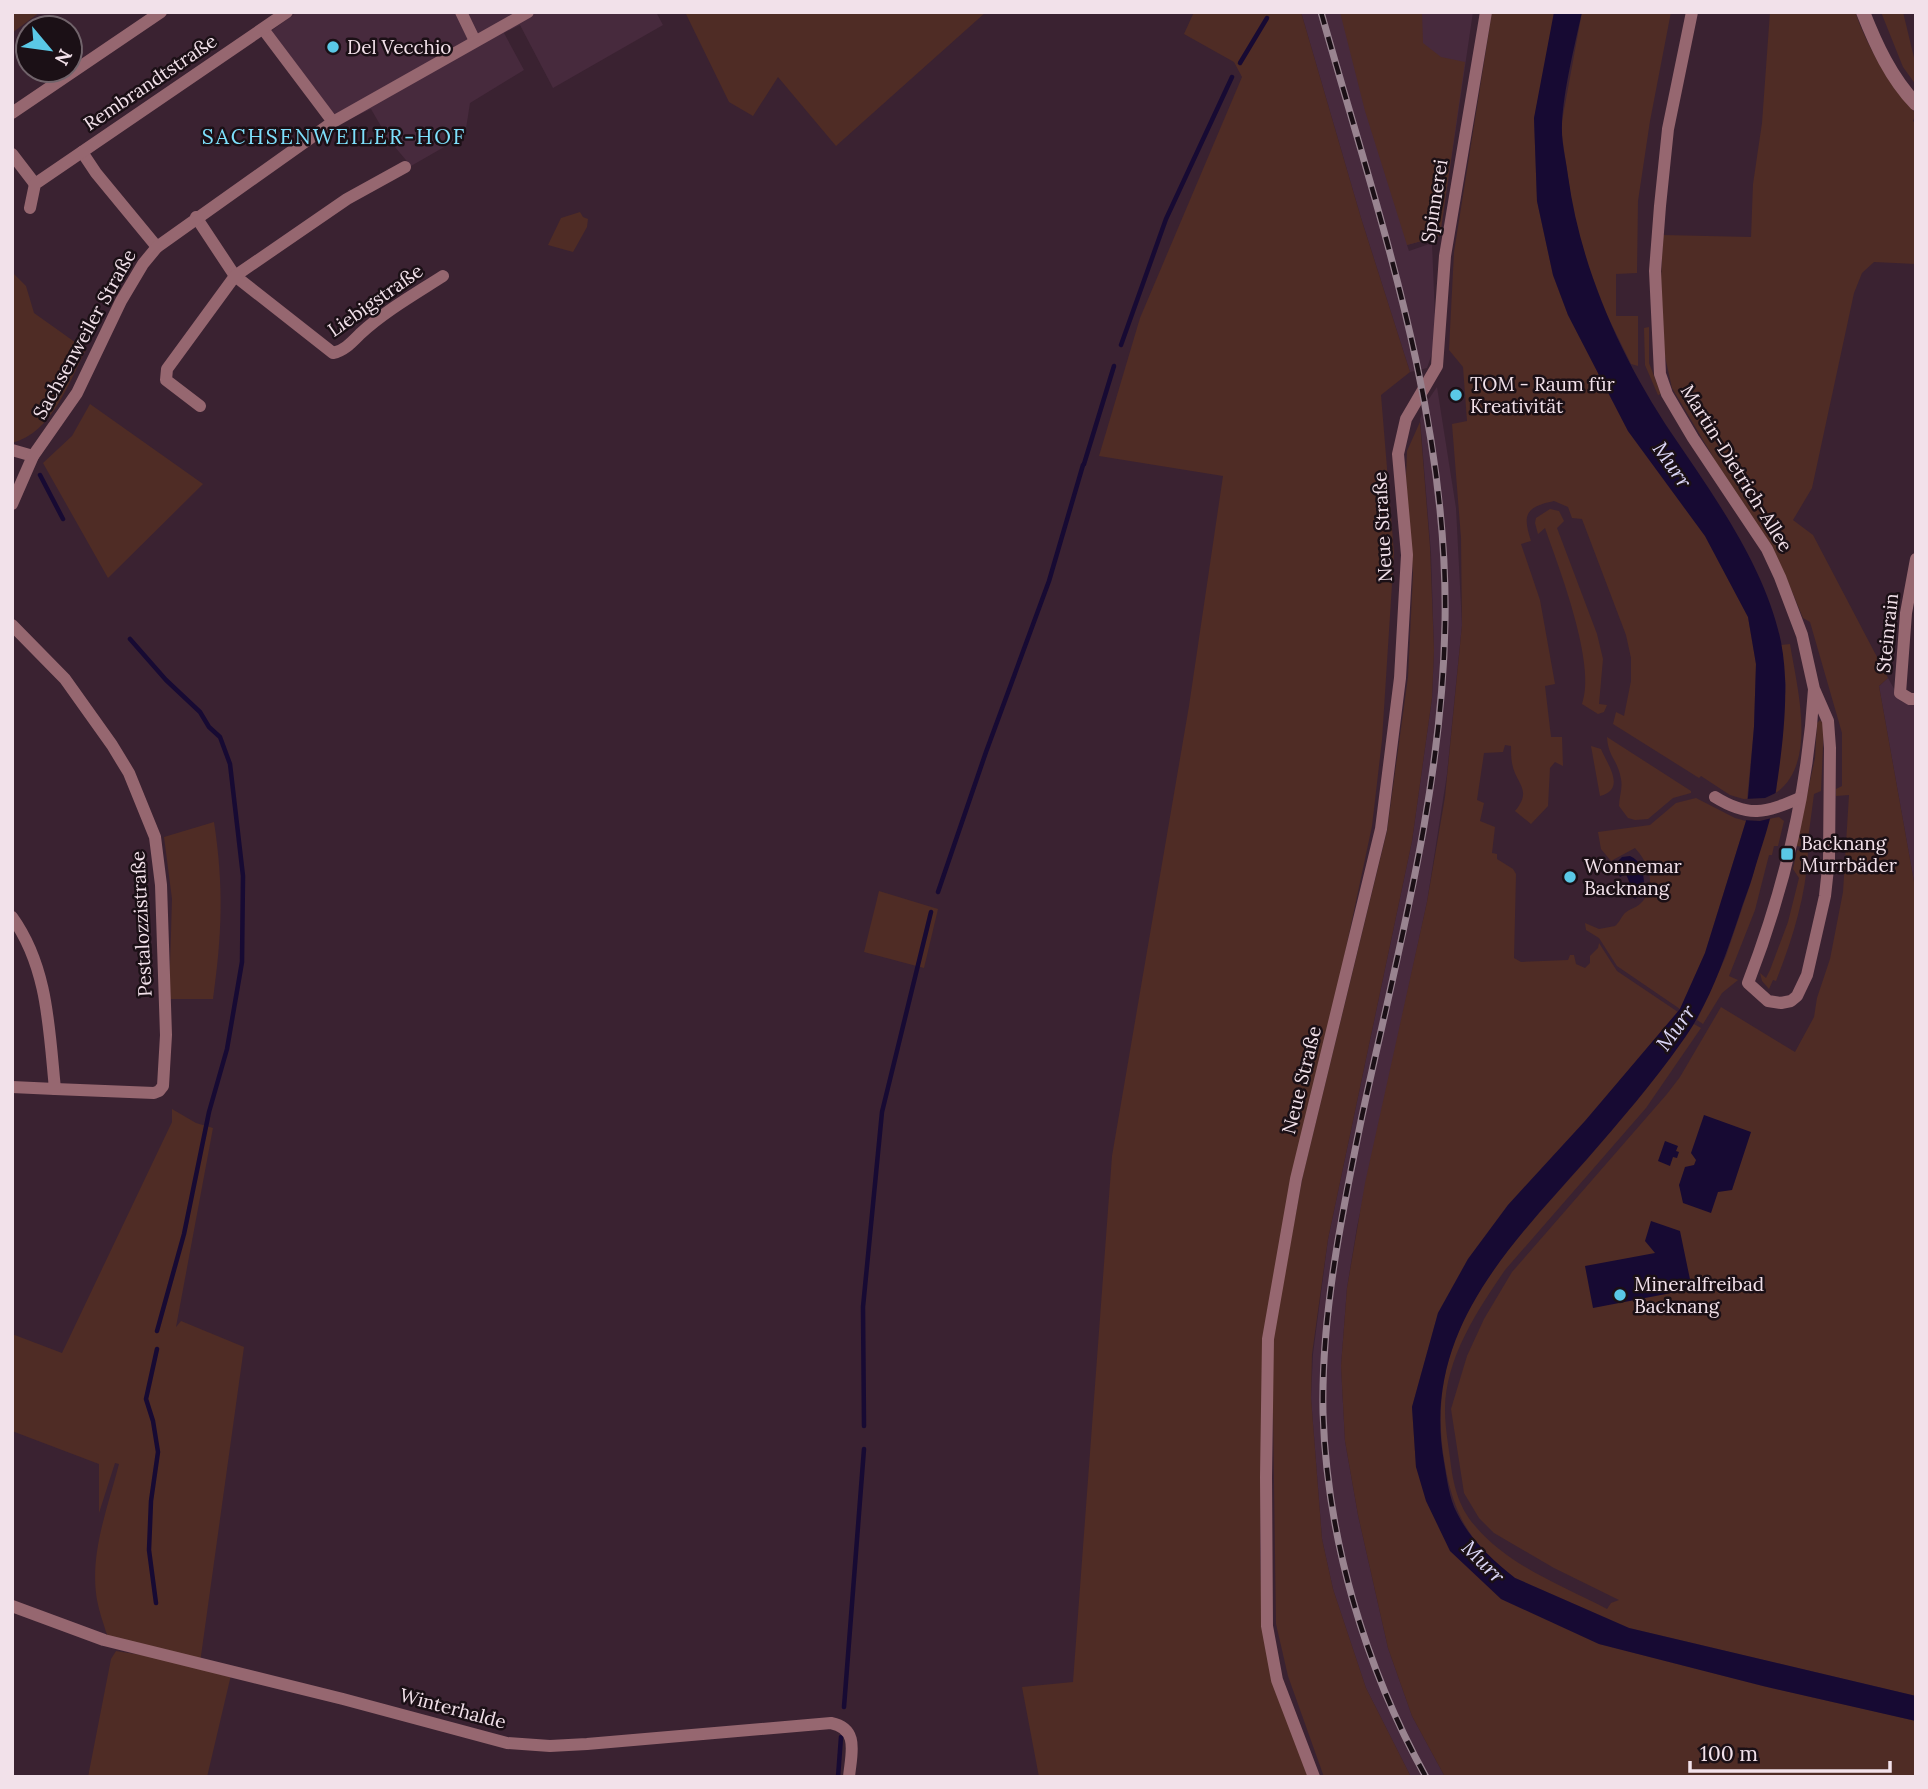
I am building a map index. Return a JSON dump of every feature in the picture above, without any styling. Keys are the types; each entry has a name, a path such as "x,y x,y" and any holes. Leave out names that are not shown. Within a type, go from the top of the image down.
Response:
{"street":[{"path":"12,113 161,12"},
{"name":"Rembrandtstraße","path":"35,184 287,12"},
{"path":"461,12 475,41"},
{"name":"Sachsenweiler Straße","path":"12,504 33,456 77,393 121,301 149,255 157,247 333,122 528,12"},
{"name":"Spinnerei","path":"1422,394 1437,366 1445,256 1486,12"},
{"name":"Martin-Dietrich-Allee","path":"1692,12 1668,129 1660,206 1655,271 1660,374 1667,394 1693,438 1771,559 1802,635 1814,689 1828,721 1830,838 1825,895 1812,958 1799,993 1791,1001 1775,1003 1758,994 1748,983 1771,919 1800,799 1810,752 1814,689"},
{"path":"1863,12 1892,74 1916,104"},
{"path":"262,29 333,122"},
{"path":"82,152 157,247"},
{"path":"12,154 35,184 30,208"},
{"path":"200,406 166,380 167,369 235,276 347,199 405,167"},
{"path":"196,217 235,276"},
{"name":"Liebigstraße","path":"235,276 329,352 339,352 373,322 443,276"},
{"name":"Neue Straße","path":"1314,1777 1277,1680 1268,1626 1268,1339 1296,1179 1381,829 1400,678 1407,555 1398,454 1406,419 1422,394"},
{"path":"12,450 33,456"},
{"name":"Steinrain","path":"1916,559 1906,613 1900,692 1910,699 1916,699"},
{"name":"Pestalozzistraße","path":"12,625 65,679 129,773 155,837 161,885 166,1035 163,1086 154,1093 55,1089"},
{"path":"1715,797 1727,805 1747,812 1765,811 1800,799"},
{"path":"12,917 22,929 32,951 45,993 55,1089 12,1087"},
{"name":"Winterhalde","path":"12,1606 104,1640 507,1743 550,1746 587,1744 831,1723 845,1727 850,1733 852,1748 849,1777"}],"shaded area":[{"path":"12,12 40,12 14,14 12,33"},
{"path":"297,12 656,12 663,25 553,88 520,25 504,33 524,70 470,103 465,135 411,166 389,140 371,109 341,123 271,31"},
{"path":"685,12 986,12 836,146 778,77 753,116 729,102"},
{"path":"1194,12 1301,12 1361,218 1410,372 1381,395 1394,553 1382,740 1372,826 1263,1339 1260,1550 1262,1629 1309,1777 1039,1777 1022,1687 1073,1682 1112,1156 1189,706 1223,476 1099,456 1140,318 1242,77 1234,62 1184,34"},
{"path":"1301,12 1473,12 1440,236 1407,245 1409,251 1432,243 1436,342 1427,368 1410,372 1361,218"},
{"path":"1340,12 1422,12 1423,43 1441,57 1465,62 1440,236 1407,245 1365,111"},
{"path":"1492,12 1556,12 1534,119 1537,201 1553,275 1568,315 1628,431 1705,536 1748,617 1756,664 1754,727 1747,800 1730,795 1701,776 1699,778 1613,724 1616,712 1624,716 1631,681 1631,658 1626,635 1582,519 1572,518 1568,507 1554,501 1532,509 1527,518 1531,541 1521,544 1540,600 1555,684 1545,686 1551,737 1562,737 1563,766 1555,762 1550,768 1548,806 1531,824 1515,811 1523,792 1512,763 1511,746 1505,745 1503,752 1484,753 1477,800 1484,803 1480,821 1495,827 1492,853 1497,854 1497,859 1516,874 1514,958 1521,962 1568,960 1570,955 1574,955 1576,964 1585,968 1599,943 1617,971 1678,1012 1585,1121 1508,1205 1468,1259 1438,1313 1412,1407 1416,1467 1501,1599 1599,1644 1763,1686 1916,1721 1916,1777 1445,1777 1412,1716 1388,1648 1358,1515 1345,1441 1341,1366 1347,1288 1365,1183 1427,902 1445,797 1462,625 1461,538 1452,424 1467,421 1463,367 1449,350 1454,252"},
{"path":"1582,12 1671,12 1638,201 1637,273 1616,274 1616,316 1638,316 1638,366 1631,364 1607,315 1574,219 1562,121"},
{"path":"1770,12 1855,12 1881,66 1916,114 1913,121 1916,124 1916,264 1874,262 1862,273 1854,293 1812,488 1793,520 1813,535 1888,678 1879,686 1916,893 1916,1696 1629,1628 1515,1578 1487,1554 1467,1529 1454,1500 1445,1465 1441,1417 1446,1373 1458,1332 1477,1295 1501,1259 1643,1092 1694,1024 1701,1028 1646,1108 1505,1270 1464,1336 1450,1372 1446,1391 1445,1410 1453,1477 1457,1495 1476,1527 1504,1553 1555,1583 1607,1609 1611,1603 1619,1600 1554,1568 1494,1533 1479,1518 1464,1493 1451,1409 1467,1356 1484,1319 1512,1272 1667,1094 1721,1007 1795,1052 1814,1017 1817,998 1830,959 1843,892 1849,795 1836,796 1836,789 1842,786 1842,733 1810,622 1803,618 1783,570 1724,481 1712,455 1672,388 1664,352 1661,279 1663,235 1751,237 1753,184 1762,123"},
{"path":"1881,12 1903,12 1916,66 1916,85 1903,67"},
{"path":"580,212 588,219 587,227 573,252 548,245 561,218"},
{"path":"12,272 26,286 34,313 86,350 49,417 26,437 12,443"},
{"path":"1649,327 1649,363 1661,394 1658,395 1645,365 1644,328"},
{"path":"1437,387 1456,508 1462,625 1447,774 1427,902 1357,1227 1347,1288 1341,1366 1345,1441 1358,1515 1388,1648 1412,1716 1445,1777 1411,1777 1366,1688 1333,1589 1322,1539 1311,1398 1313,1354 1328,1239 1412,841 1432,698 1434,650 1431,553 1420,419 1426,403"},
{"path":"90,404 203,484 108,578 43,463 72,436"},
{"path":"1420,422 1430,547 1434,650 1432,698 1412,841 1328,1239 1312,1354 1311,1398 1322,1539 1333,1589 1366,1688 1411,1777 1324,1777 1288,1676 1276,1624 1272,1342 1303,1175 1387,831 1408,677 1413,574 1406,478 1407,451"},
{"path":"1550,509 1559,511 1564,521 1557,528 1597,634 1603,659 1599,704 1607,705 1604,712 1598,714 1582,704 1585,666 1581,642 1545,528 1538,534 1535,523 1536,518"},
{"path":"1790,644 1800,703 1801,744 1797,763 1789,780 1776,793 1786,685 1781,645"},
{"path":"1888,678 1901,701 1916,706 1916,893 1879,686"},
{"path":"1820,720 1824,724 1821,791 1814,794 1807,847 1796,846 1815,758 1817,723"},
{"path":"1607,737 1691,793 1673,798 1648,819 1628,818 1619,806 1621,779"},
{"path":"1591,746 1601,749 1613,776 1612,788 1600,796"},
{"path":"1696,798 1746,821 1705,953 1680,1009 1617,966 1599,938 1586,930 1585,923 1599,929 1615,926 1625,913 1646,898 1649,891 1650,876 1635,848 1611,861 1601,849 1598,832 1650,825 1676,803"},
{"path":"1779,817 1784,821 1778,846 1774,846 1772,855 1769,855 1755,910 1729,976 1738,980 1722,993 1703,1024 1697,1020 1726,956 1751,882 1768,819"},
{"path":"214,822 221,911 213,999 169,999 172,899 164,837"},
{"path":"1797,850 1808,852 1801,902 1782,966 1776,981 1773,980 1769,989 1762,981 1760,973 1766,978 1788,922 1799,878 1793,869"},
{"path":"879,891 938,909 924,968 864,952"},
{"path":"172,1109 196,1123 213,1128 176,1327 181,1321 244,1347 200,1663 231,1675 207,1777 88,1777 111,1659 116,1651 193,1663 108,1636 97,1600 96,1565 101,1531 119,1464 115,1463 99,1513 99,1464 12,1431 12,1334 62,1353 172,1122"}],"water":[{"name":"Murr","path":"1554,12 1582,12 1567,83 1562,131 1582,245 1605,311 1636,374 1737,534 1764,587 1774,614 1784,659 1783,735 1769,822 1728,949 1700,1013 1647,1088 1501,1260 1478,1295 1459,1333 1446,1373 1440,1416 1449,1488 1454,1507 1468,1531 1490,1557 1515,1578 1629,1628 1916,1696 1916,1721 1763,1686 1599,1644 1501,1599 1450,1551 1426,1501 1416,1467 1412,1407 1438,1313 1468,1259 1508,1205 1585,1121 1680,1009 1705,953 1746,821 1756,664 1748,617 1705,536 1628,431 1568,315 1553,275 1537,201 1534,118"},
{"path":"1630,856 1639,863 1644,878 1641,883 1642,893 1635,899 1629,893 1631,886 1626,874 1620,877 1618,873 1622,871 1617,862 1622,857"},
{"path":"1704,1115 1751,1132 1732,1190 1718,1192 1711,1213 1683,1203 1679,1185 1685,1167 1694,1165 1696,1160 1691,1153"},
{"path":"1665,1141 1678,1146 1677,1158 1673,1157 1670,1166 1658,1161"},
{"path":"1651,1221 1680,1231 1692,1289 1593,1308 1585,1266 1655,1253 1645,1241"}],"pier":[{"path":"1780,791 1772,818 1760,821 1742,820 1744,799 1765,798"}],"waterway":[{"path":"1240,63 1267,18"},
{"path":"1121,345 1166,219 1232,77"},
{"path":"1084,464 1114,366"},
{"path":"938,892 1049,581 1083,465"},
{"path":"40,475 63,519"},
{"path":"130,639 166,680 200,712 209,727 220,737 230,764 243,876 242,962 227,1049 209,1112 184,1234 157,1331"},
{"path":"864,1426 863,1307 882,1112 931,912"},
{"path":"156,1603 149,1550 151,1501 158,1452 146,1399 157,1349"},
{"path":"844,1707 864,1449"},
{"path":"838,1777 841,1737"}],"railway":[{"path":"1321,12 1406,314 1435,468 1443,546 1445,624 1436,749 1416,872 1340,1226 1329,1301 1323,1376 1326,1460 1341,1555 1368,1647 1404,1735 1426,1777"}],"place":[{"name":"Del Vecchio","path":"333,47"},
{"name":"TOM - Raum für Kreativität","path":"1456,395"},
{"name":"Backnang Murrbäder","path":"1787,854"},
{"name":"Wonnemar Backnang","path":"1570,877"},
{"name":"Mineralfreibad Backnang","path":"1620,1295"}],"district":[{"name":"SACHSENWEILER-HOF","path":"334,137"}]}
